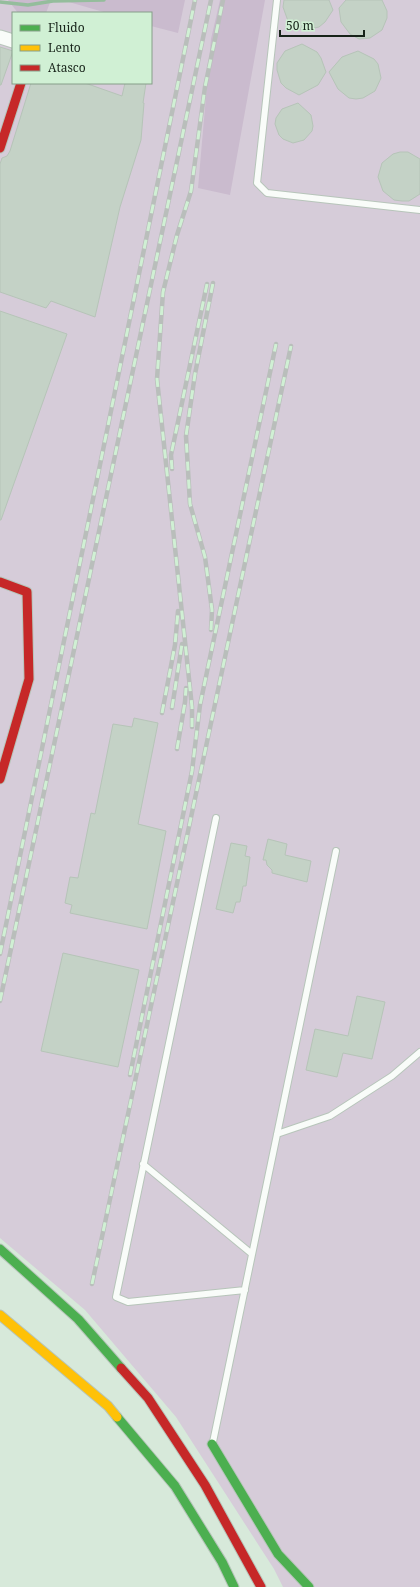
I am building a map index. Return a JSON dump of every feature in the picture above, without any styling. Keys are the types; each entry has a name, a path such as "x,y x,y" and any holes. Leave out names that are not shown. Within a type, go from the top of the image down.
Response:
{"main road":[{"path":"0,148 21,84"},
{"path":"0,582 27,592 29,680 0,779"},
{"path":"0,1249 78,1319 148,1398 205,1485 261,1587"},
{"path":"0,1315 108,1406 175,1486 222,1562 234,1587"},
{"path":"212,1444 278,1554 309,1587"}],"street":[{"path":"0,37 12,41"}],"lane":[{"path":"277,0 257,183 267,193 420,210"},
{"path":"216,818 116,1297 128,1302 244,1290"},
{"path":"212,1444 336,851"},
{"path":"277,1134 330,1116 392,1076 420,1052"},
{"path":"143,1164 252,1254"},
{"path":"222,1562 231,1587"}],"shaded area":[{"path":"0,0 420,0 420,1587 283,1587 274,1569 176,1417 85,1310 0,1238"},
{"path":"8,0 51,0 46,12 17,12"},
{"path":"62,0 185,0 178,33 152,26 152,12 104,12"},
{"path":"220,0 265,0 230,195 198,188 211,39"}],"building":[{"path":"284,0 329,0 333,10 325,22 319,27 306,30 299,29 288,21 283,7"},
{"path":"346,0 382,0 387,11 387,18 382,30 370,38 359,39 350,34 341,22 339,8"},
{"path":"302,44 317,52 326,72 318,85 299,95 286,88 281,83 277,70 277,63 285,51"},
{"path":"0,47 12,51 12,54 0,85"},
{"path":"358,51 374,59 378,64 381,78 375,91 363,98 356,99 349,98 338,89 329,72 342,57"},
{"path":"31,84 88,84 122,96 125,84 146,84 141,140 120,207 95,317 51,301 46,308 0,292 0,164 2,158 7,156 10,151"},
{"path":"298,103 311,115 313,126 312,131 304,140 293,143 283,139 279,135 275,124 276,118 282,109"},
{"path":"408,152 420,159 420,194 409,201 394,200 383,191 378,177 382,163 393,154"},
{"path":"0,311 67,334 1,520 0,520"},
{"path":"134,718 158,723 138,824 166,831 147,929 70,913 72,905 65,903 70,877 78,878 91,813 95,814 113,724 132,727"},
{"path":"268,839 287,844 285,855 311,861 307,882 272,873 272,870 267,865 266,860 263,860"},
{"path":"231,843 247,846 245,856 250,857 246,886 243,886 240,902 236,902 233,913 216,909"},
{"path":"63,953 139,970 118,1067 41,1051"},
{"path":"357,996 385,1002 372,1059 343,1053 337,1077 306,1070 315,1029 348,1036"}],"waterway":[{"path":"0,2 28,5 53,1 104,0"}],"railway":[{"path":"0,954 195,0"},
{"path":"0,1001 211,0"},
{"path":"192,727 192,707 157,379 163,292 177,235 191,191 205,87 223,0"},
{"path":"211,630 212,610 205,557 190,504 186,436 195,374 213,283"},
{"path":"172,469 171,455 207,284"},
{"path":"130,1075 192,771 200,705 276,344"},
{"path":"92,1284 291,346"},
{"path":"162,713 175,645 178,611"},
{"path":"172,708 182,644"},
{"path":"177,749 186,688"}],"traffic: fast":[{"path":"0,1249 78,1319 121,1368"},
{"path":"117,1417 175,1486 222,1562 234,1587"},
{"path":"212,1444 278,1554 309,1587"}],"traffic: slow":[{"path":"0,1315 108,1406 117,1417"}],"traffic: jam":[{"path":"0,148 21,84"},
{"path":"0,582 27,592 29,679 0,779"},
{"path":"121,1368 148,1398 205,1485 261,1587"}]}
